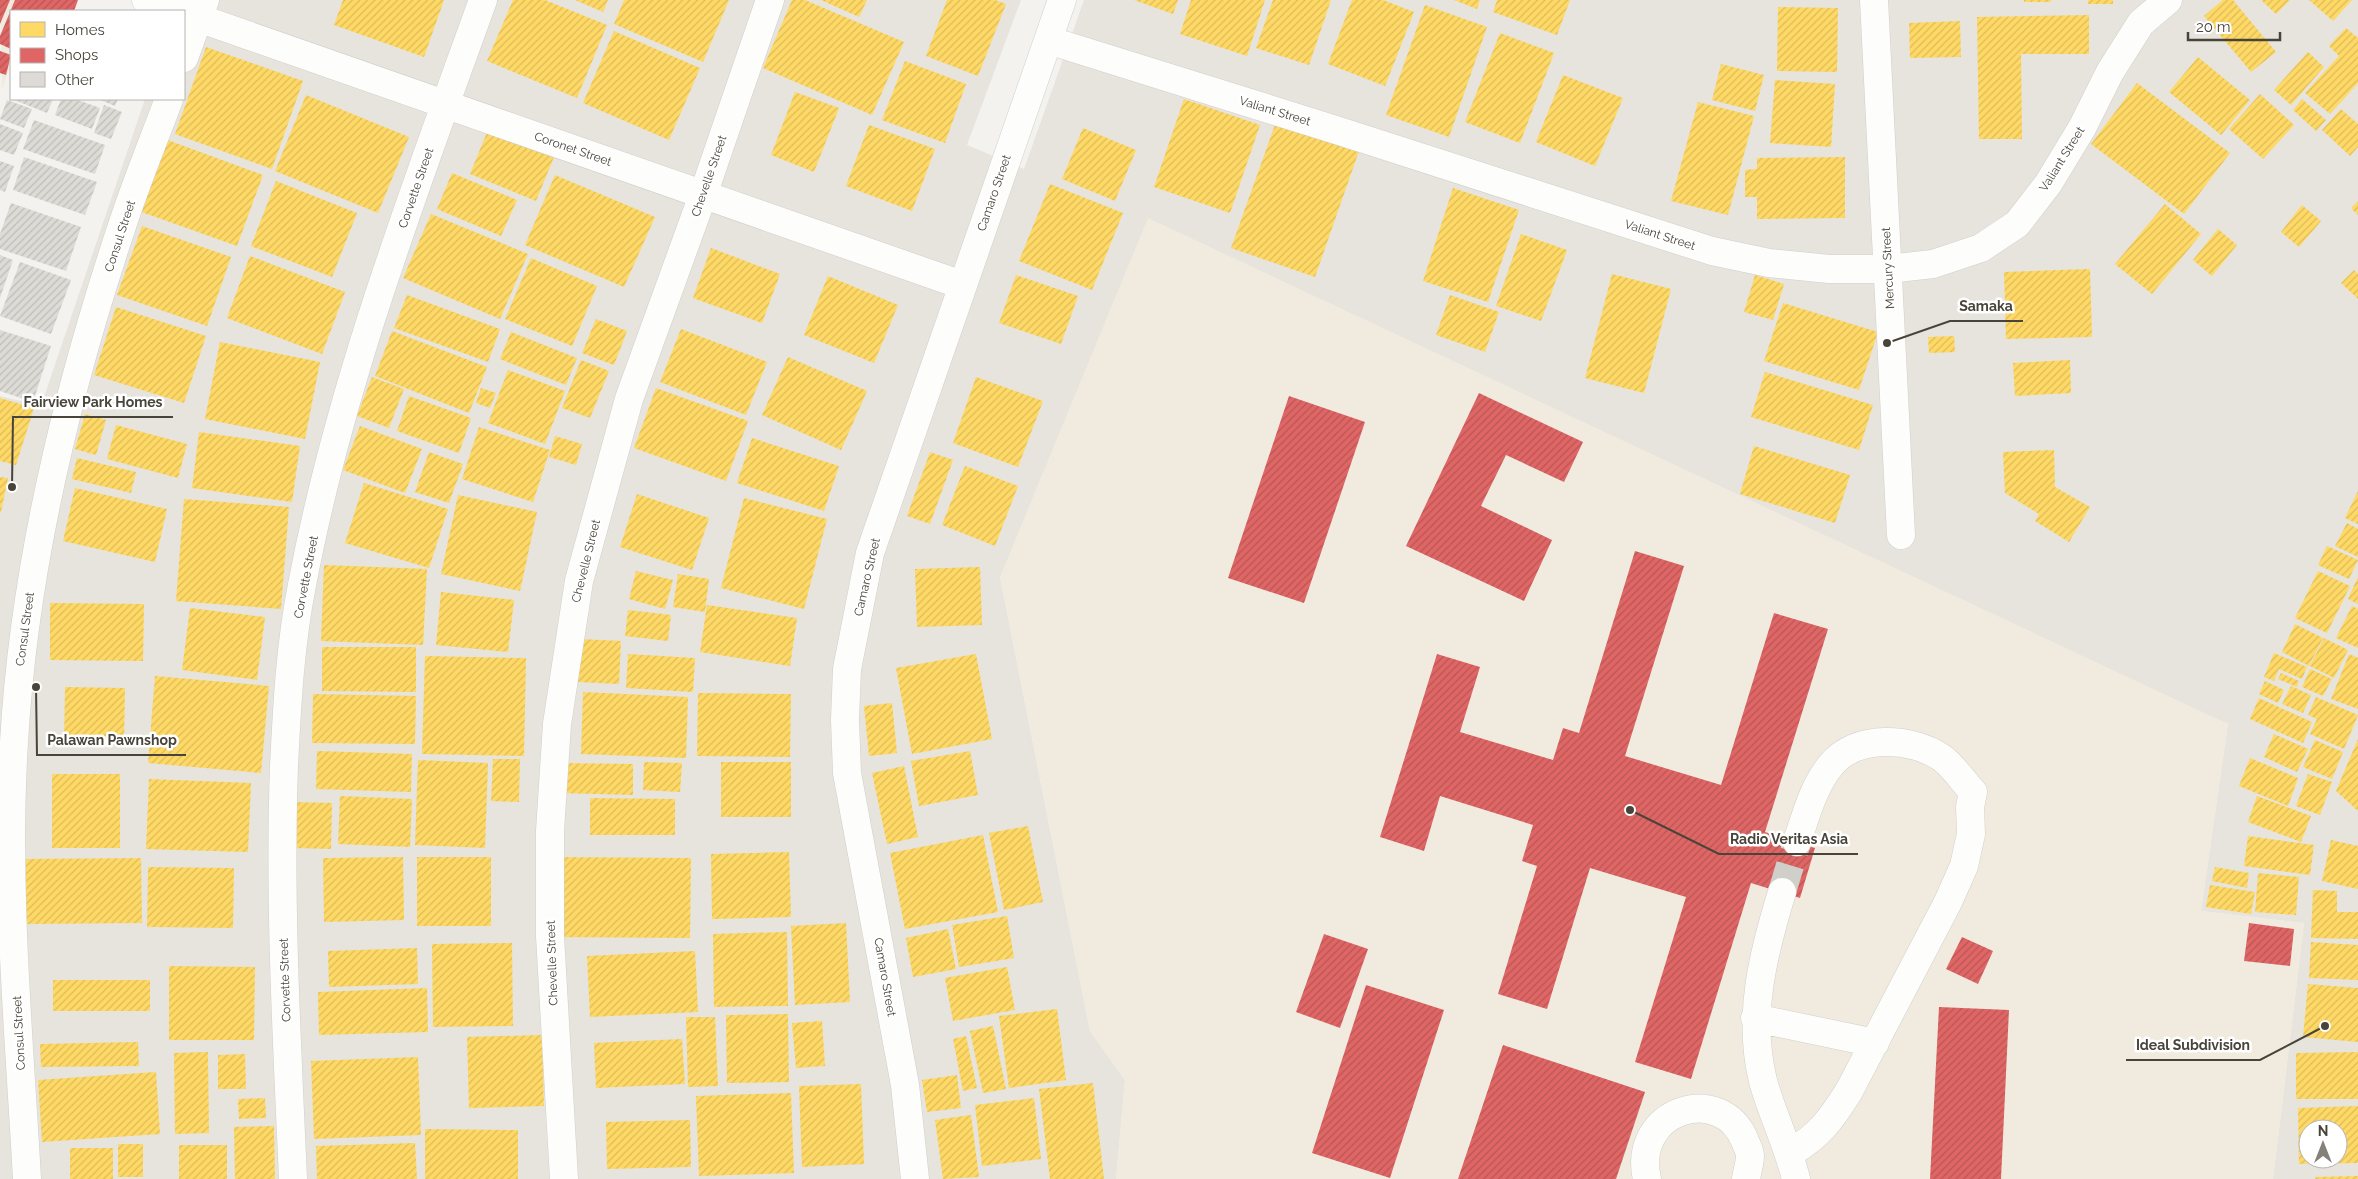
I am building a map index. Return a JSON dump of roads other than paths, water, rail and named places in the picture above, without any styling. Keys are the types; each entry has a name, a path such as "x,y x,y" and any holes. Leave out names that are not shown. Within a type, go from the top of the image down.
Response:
{"street":[{"name":"Coronet Street","path":"146,0 191,11 446,105 962,285"},
{"name":"Corvette Street","path":"293,1179 284,950 283,813 287,697 302,586 344,404 446,105 484,0"},
{"name":"Chevelle Street","path":"564,1179 550,936 550,831 557,724 578,581 629,399 703,195 770,0"},
{"name":"Camaro Street","path":"915,1179 905,1085 847,773 845,720 847,669 870,553 1062,0"},
{"name":"Mercury Street","path":"1874,0 1901,536"},
{"name":"Valiant Street","path":"1048,40 1712,251 1769,263 1820,268 1888,269 1933,264 1981,248 2018,224 2048,184 2082,128 2140,12 2168,0"},
{"path":"185,51 191,11"},
{"name":"Consul Street","path":"27,1179 12,894 12,802 18,683 31,582 51,480 84,350 121,228 169,100"},
{"path":"1793,1166 1811,1140 1831,1120 1849,1091 1948,902 1964,866 1971,834 1970,807 1973,792 1942,758 1914,746 1890,742 1858,746 1832,763 1819,782 1797,842"},
{"path":"1782,892 1765,945 1755,1018 1757,1050 1763,1081 1793,1166"},
{"path":"1755,1018 1875,1043"},
{"path":"1647,1179 1644,1165 1646,1148 1653,1132 1665,1120 1681,1111 1698,1109 1715,1112 1730,1120 1742,1133 1750,1156 1746,1179"}],"tunnel":[{"path":"1782,892 1797,842"}],"place":[{"name":"Samaka","path":"1887,343"},
{"name":"Fairview Park Homes","path":"12,487"},
{"name":"Palawan Pawnshop","path":"36,687"},
{"name":"Radio Veritas Asia","path":"1630,810"},
{"name":"Ideal Subdivision","path":"2325,1026"}]}
